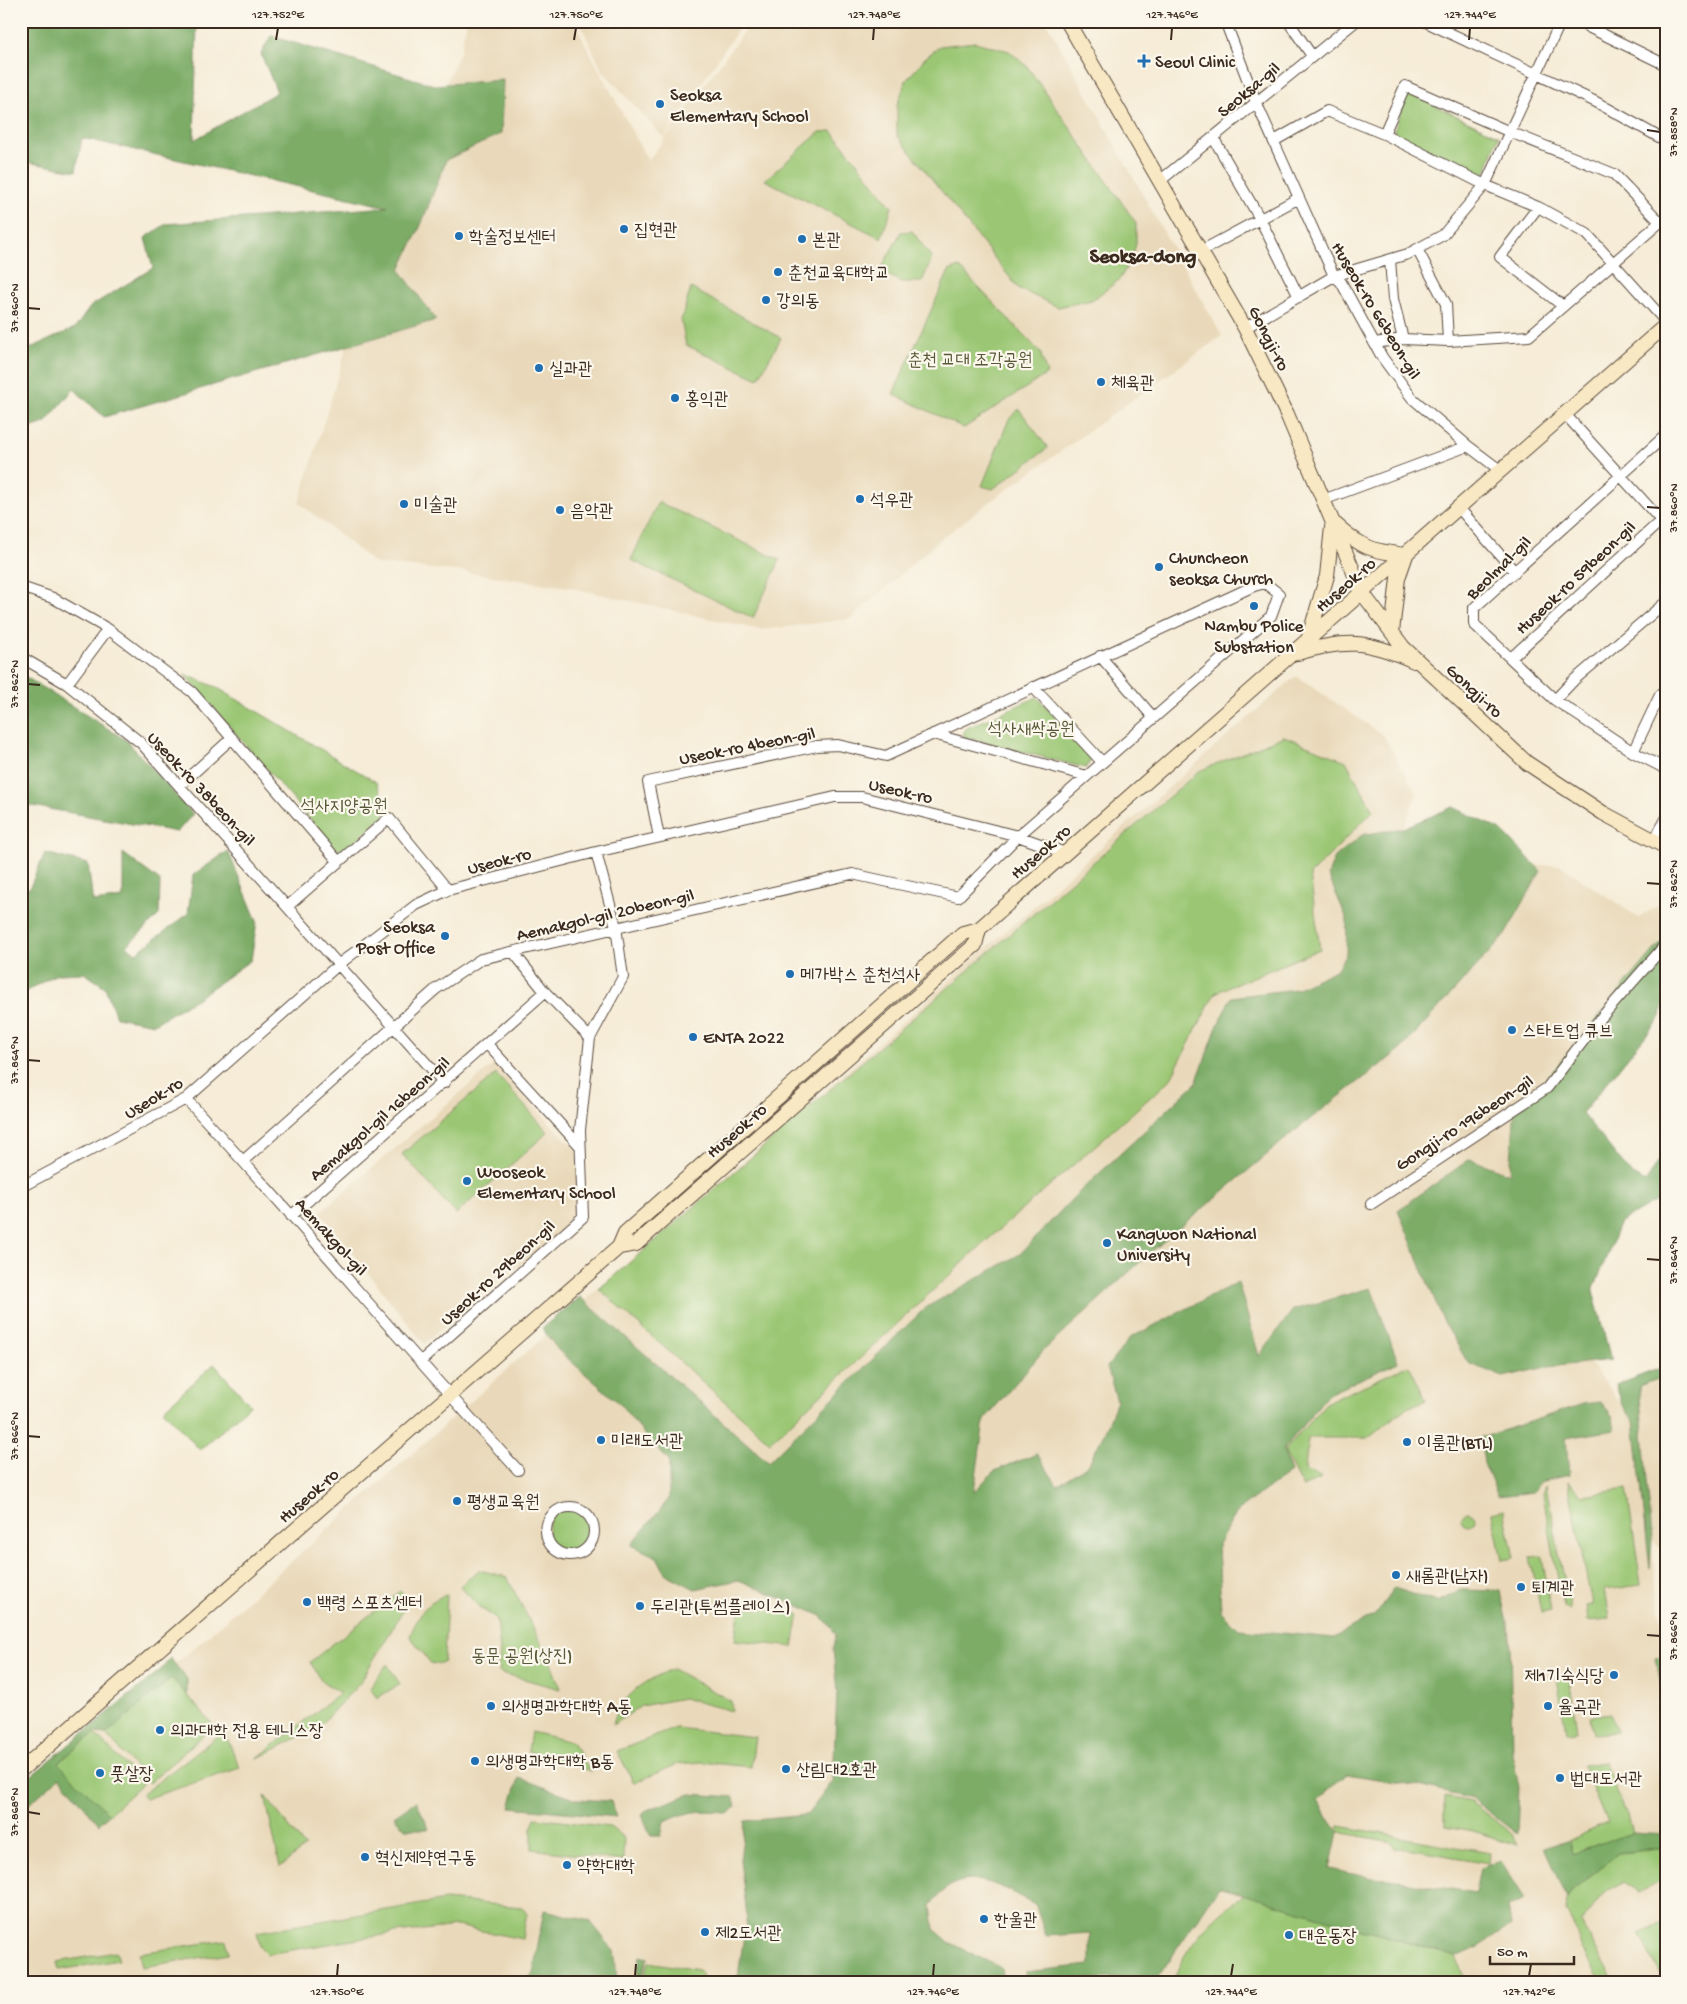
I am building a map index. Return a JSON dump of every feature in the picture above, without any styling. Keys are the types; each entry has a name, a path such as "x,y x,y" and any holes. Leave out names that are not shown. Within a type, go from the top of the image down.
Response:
{"street":[{"name":"Gongji-ro","path":"1067,21 1161,180 1245,328 1287,414 1363,594 1392,632 1422,665 1527,763 1603,813 1660,844"},
{"name":"Huseok-ro 66beon-gil","path":"1225,21 1256,102 1334,276 1342,282 1374,343 1412,398 1468,446 1500,470"},
{"path":"1288,21 1312,56"},
{"name":"Seoksa-gil","path":"1161,180 1214,139 1256,102 1356,21"},
{"path":"1424,21 1604,106 1666,141"},
{"path":"1245,328 1334,276 1390,260 1443,236 1485,185 1561,21"},
{"path":"1576,21 1666,65"},
{"path":"1374,343 1403,338 1448,341 1529,336 1663,220 1614,174 1510,132 1405,86 1384,134"},
{"path":"1274,141 1327,111 1384,134 1485,185 1538,207 1587,234 1666,323"},
{"path":"1214,139 1260,219 1299,297"},
{"path":"1201,251 1299,198"},
{"path":"1538,207 1500,257 1563,306"},
{"path":"1417,249 1446,304 1448,341"},
{"path":"1390,260 1394,299 1403,338"},
{"name":"Huseok-ro","path":"21,1770 619,1247 636,1244 967,952 974,945 979,929 1363,594 1666,323"},
{"name":"Huseok-ro 59beon-gil","path":"1511,658 1664,521 1564,413"},
{"name":"Beolmal-gil","path":"1666,436 1474,608 1474,624 1555,700 1633,752 1666,769"},
{"path":"1323,500 1468,446"},
{"path":"1459,508 1515,572"},
{"path":"1332,522 1357,544 1380,552 1406,555 1398,578 1392,632"},
{"path":"1308,642 1328,576 1332,522"},
{"name":"Useok-ro 4beon-gil","path":"659,837 648,782 817,746 838,745 886,756 1254,586 1265,583 1278,594 1271,616 1018,836"},
{"path":"21,587 53,598 108,629 192,692 338,860"},
{"path":"1555,700 1574,680 1666,602"},
{"path":"67,684 108,629"},
{"path":"1294,654 1328,644 1365,644 1385,648 1422,665"},
{"path":"1100,656 1153,717"},
{"name":"Useok-ro 38beon-gil","path":"21,657 67,684 141,743 288,906 392,1028 444,1083"},
{"path":"1033,687 1102,762"},
{"path":"1633,752 1660,696 1666,690"},
{"path":"933,734 1087,776"},
{"path":"179,786 232,738"},
{"name":"Useok-ro","path":"21,1187 186,1099 338,965 416,905 448,890 596,852 835,797 862,796 1018,836 1065,853"},
{"path":"288,906 338,860 389,818 448,890"},
{"path":"1660,844 1666,819"},
{"name":"Aemakgol-gil 20beon-gil","path":"244,1160 436,989 481,959 514,953 616,927 852,874 958,896 1018,836"},
{"name":"Useok-ro 29beon-gil","path":"420,1362 583,1217 580,1130 590,1038 623,977 616,927 596,852"},
{"name":"Gongji-ro 196beon-gil","path":"1371,1204 1546,1088 1600,1019 1666,944"},
{"path":"514,953 545,992 590,1038"},
{"name":"Aemakgol-gil 16beon-gil","path":"291,1216 545,992"},
{"path":"487,1044 580,1146"},
{"name":"Aemakgol-gil","path":"186,1099 244,1160 450,1396 518,1470"},
{"path":"572,1507 587,1514 591,1521 593,1537 584,1551 568,1555 553,1548 548,1541 547,1523 556,1511 572,1507"}],"shaded area":[{"name":"춘천교육대학교","path":"467,21 573,21 648,161 752,21 1046,21 1222,336 988,503 941,539 850,619 761,630 568,587 458,571 376,564 299,503 390,207 460,52"},
{"name":"Seoksa Elementary School","path":"579,21 744,21 664,138 602,70"},
{"name":"Kangwon National University","path":"1296,676 1383,735 1417,794 1398,840 1512,865 1560,865 1639,918 1666,900 1666,921 1643,992 1545,1154 1587,1359 1634,1421 1666,1655 1666,1983 21,1983 21,1802 26,1795 161,1673 184,1657 549,1332"},
{"name":"Wooseok Elementary School","path":"494,1064 577,1151 580,1215 424,1344 320,1212"},
{"path":"1666,1376 1666,1555 1652,1539 1639,1385"}],"green space":[{"path":"21,21 197,21 194,140 277,92 261,54 271,36 434,85 503,80 501,134 446,160 421,225 400,270 436,320 104,417 74,389 45,423 21,431 21,359 31,348 75,328 91,306 153,268 145,238 166,224 388,207 82,138 76,171 21,161"},
{"path":"975,42 1009,51 1027,66 1136,223 1136,244 1131,260 1119,280 1092,300 1058,307 1019,289 897,135 897,105 906,81 925,58 940,46"},
{"path":"1409,93 1499,136 1484,177 1393,132"},
{"path":"832,131 892,207 881,238 765,180 820,132"},
{"path":"912,231 932,258 922,282 901,282 880,271 901,232"},
{"name":"춘천 교대 조각공원","path":"959,267 1040,352 1047,374 964,428 893,394 949,271"},
{"path":"691,288 781,338 758,379 686,345 681,320"},
{"path":"1019,409 1048,448 993,489 982,486 1009,419"},
{"path":"658,502 780,560 753,618 631,560"},
{"path":"21,674 126,740 193,814 177,832 21,804"},
{"name":"석사지양공원","path":"184,674 216,687 376,782 390,812 345,850 336,849"},
{"name":"석사새싹공원","path":"1037,697 1093,757 1086,768 963,737 965,729"},
{"path":"1284,736 1346,761 1373,811 1310,875 1320,949 1215,993 1170,1080 984,1243 770,1442 599,1289 1199,771"},
{"path":"1453,807 1501,830 1541,871 1505,935 1400,1050 1301,1126 1151,1252 1043,1351 984,1420 974,1492 994,1471 1037,1454 1057,1485 1088,1465 1104,1434 1117,1401 1107,1367 1130,1338 1238,1282 1259,1356 1293,1310 1371,1288 1398,1362 1328,1394 1283,1450 1291,1472 1239,1509 1218,1544 1221,1611 1239,1629 1334,1638 1375,1615 1394,1588 1438,1602 1461,1590 1500,1591 1510,1635 1512,1753 1519,1787 1517,1834 1472,1799 1414,1785 1347,1774 1317,1801 1338,1832 1330,1869 1371,1878 1390,1879 1475,1893 1480,1868 1501,1861 1525,1899 1508,1907 1511,1925 1478,1947 1456,1957 1219,1887 1158,1977 1033,1980 1032,1983 1026,1983 1025,1972 1090,1965 1090,1933 1046,1936 1035,1904 993,1884 967,1880 954,1884 942,1892 931,1906 934,1929 949,1942 1001,1968 1003,1982 744,1983 738,1976 747,1915 740,1860 745,1821 807,1815 833,1781 837,1693 833,1648 836,1634 822,1616 739,1580 695,1589 666,1574 657,1557 631,1545 669,1499 669,1461 648,1439 621,1405 558,1350 542,1328 580,1297 768,1462 925,1308 1020,1254 1074,1197 1196,1083 1217,1027 1231,997 1296,989 1336,970 1346,955 1347,919 1328,875 1335,857 1362,835 1403,828"},
{"path":"228,851 257,921 251,960 199,997 154,1024 116,1017 105,987 84,973 57,974 21,994 21,889 29,889 45,853 88,864 93,902 123,898 123,853 160,881 159,915 127,946 136,953 188,914 193,875"},
{"path":"1666,936 1666,985 1661,1017 1582,1113 1632,1175 1646,1182 1666,1148 1666,1196 1620,1222 1593,1291 1611,1360 1548,1367 1503,1377 1468,1363 1443,1320 1398,1210 1470,1159 1510,1174 1515,1107 1542,1084"},
{"path":"496,1074 548,1132 456,1214 402,1154"},
{"path":"214,1364 250,1405 200,1450 163,1410"},
{"path":"1409,1365 1426,1400 1405,1409 1367,1438 1308,1438 1305,1470 1322,1479 1302,1487 1284,1451 1326,1403"},
{"path":"1666,1366 1666,1376 1639,1386 1652,1539 1650,1569 1634,1421 1622,1404 1616,1385"},
{"path":"1601,1402 1613,1418 1615,1430 1566,1438 1569,1475 1540,1482 1533,1492 1498,1496 1484,1464 1481,1438 1583,1404"},
{"path":"1568,1482 1583,1495 1627,1489 1641,1585 1605,1590 1610,1619 1588,1621 1586,1606 1592,1605"},
{"path":"1546,1486 1570,1610 1563,1607 1543,1494"},
{"path":"568,1510 582,1516 588,1530 582,1544 568,1550 554,1544 548,1530 554,1516"},
{"path":"1504,1510 1514,1558 1502,1560 1492,1513"},
{"path":"1465,1512 1471,1512 1475,1519 1471,1526 1465,1526 1461,1522 1461,1516"},
{"path":"1542,1556 1551,1611 1541,1613 1530,1557"},
{"name":"동문 공원(상진)","path":"479,1570 507,1577 552,1665 560,1689 498,1672 500,1651 497,1619 479,1607 460,1586"},
{"path":"400,1591 409,1601 359,1684 318,1727 256,1759 340,1693 322,1681 310,1662"},
{"path":"447,1595 444,1662 432,1665 410,1636 416,1622 428,1605"},
{"path":"740,1606 799,1614 793,1647 735,1640"},
{"path":"1666,1655 1666,1714 1656,1657"},
{"path":"170,1658 187,1679 187,1695 172,1678 106,1734 94,1733 58,1763 109,1814 99,1824 60,1777 28,1805 21,1816 21,1784 163,1668"},
{"path":"387,1664 400,1684 377,1698 370,1688"},
{"path":"673,1669 731,1701 732,1711 683,1698 641,1706 613,1725 621,1706 636,1690 654,1678"},
{"path":"1569,1677 1577,1731 1566,1732 1557,1679"},
{"name":"의과대학 전용 테니스장","path":"172,1678 214,1726 149,1783 106,1734"},
{"path":"1610,1713 1617,1732 1593,1734 1590,1716"},
{"path":"676,1728 755,1737 751,1767 701,1762 678,1764 634,1783 617,1751"},
{"path":"224,1731 240,1768 145,1799 141,1795"},
{"path":"531,1732 572,1742 591,1771 528,1751"},
{"name":"풋살장","path":"94,1733 143,1783 109,1814 58,1763"},
{"path":"1604,1762 1627,1815 1632,1833 1572,1853 1570,1840 1607,1823 1583,1765"},
{"path":"519,1778 577,1799 611,1801 617,1817 510,1807"},
{"path":"690,1794 734,1797 736,1807 728,1814 703,1811 672,1818 664,1821 661,1836 651,1836 642,1815 647,1810"},
{"path":"265,1796 305,1847 280,1867"},
{"path":"1445,1797 1471,1802 1512,1834 1518,1845 1473,1831 1445,1826"},
{"path":"416,1801 429,1829 405,1829 394,1816"},
{"path":"535,1818 610,1827 624,1838 623,1861 532,1849 532,1827"},
{"path":"1339,1826 1490,1853 1489,1863 1394,1847 1392,1842 1338,1832"},
{"path":"1632,1833 1666,1835 1666,1848 1618,1853 1571,1892 1567,1899 1544,1848 1570,1840 1572,1853"},
{"path":"1666,1848 1666,1877 1639,1892 1623,1882 1606,1891 1581,1923 1615,1983 1601,1983 1582,1949 1576,1931 1566,1913 1567,1899 1571,1892 1618,1853"},
{"name":"대운동장","path":"1245,1894 1456,1957 1467,1983 1173,1983 1184,1956 1201,1932"},
{"path":"445,1900 522,1907 527,1914 522,1939 457,1926 396,1933 267,1954 260,1947 257,1932"},
{"path":"544,1910 590,1921 614,1951 618,1983 525,1983 533,1973"},
{"path":"1666,1920 1666,1983 1665,1983 1640,1934"},
{"path":"226,1940 229,1953 142,1967 139,1953"},
{"path":"116,1952 119,1960 59,1970 57,1962"},
{"path":"640,1956 649,1958 646,1961 641,1983 636,1983"},
{"path":"648,1962 699,1970 702,1976 702,1983 643,1983"}],"place":[{"name":"Seoul Clinic","path":"1144,61"},
{"name":"Seoksa Elementary School","path":"660,104"},
{"name":"집현관","path":"624,229"},
{"name":"학술정보센터","path":"459,236"},
{"name":"본관","path":"802,239"},
{"name":"춘천교육대학교","path":"778,272"},
{"name":"강의동","path":"766,300"},
{"name":"실과관","path":"539,368"},
{"name":"체육관","path":"1101,382"},
{"name":"홍익관","path":"675,398"},
{"name":"석우관","path":"860,499"},
{"name":"미술관","path":"404,504"},
{"name":"음악관","path":"560,510"},
{"name":"Chuncheon seoksa Church","path":"1159,567"},
{"name":"Nambu Police Substation","path":"1254,606"},
{"name":"Seoksa Post Office","path":"445,936"},
{"name":"메가박스 춘천석사","path":"790,974"},
{"name":"스타트업 큐브","path":"1512,1030"},
{"name":"ENTA 2022","path":"693,1037"},
{"name":"Wooseok Elementary School","path":"467,1181"},
{"name":"Kangwon National University","path":"1107,1243"},
{"name":"미래도서관","path":"601,1440"},
{"name":"이룸관(BTL)","path":"1407,1442"},
{"name":"평생교육원","path":"457,1501"},
{"name":"새롬관(남자)","path":"1396,1575"},
{"name":"퇴계관","path":"1521,1587"},
{"name":"백령 스포츠센터","path":"307,1602"},
{"name":"두리관(투썸플레이스)","path":"640,1606"},
{"name":"제1기숙식당","path":"1614,1675"},
{"name":"의생명과학대학 A동","path":"491,1706"},
{"name":"율곡관","path":"1548,1706"},
{"name":"의과대학 전용 테니스장","path":"160,1730"},
{"name":"의생명과학대학 B동","path":"475,1761"},
{"name":"산림대2호관","path":"786,1769"},
{"name":"풋살장","path":"100,1773"},
{"name":"법대도서관","path":"1560,1778"},
{"name":"혁신제약연구동","path":"365,1857"},
{"name":"약학대학","path":"567,1865"},
{"name":"한울관","path":"984,1919"},
{"name":"제2도서관","path":"705,1932"},
{"name":"대운동장","path":"1289,1935"}],"district":[{"name":"Seoksa-dong","path":"1143,255"}]}
